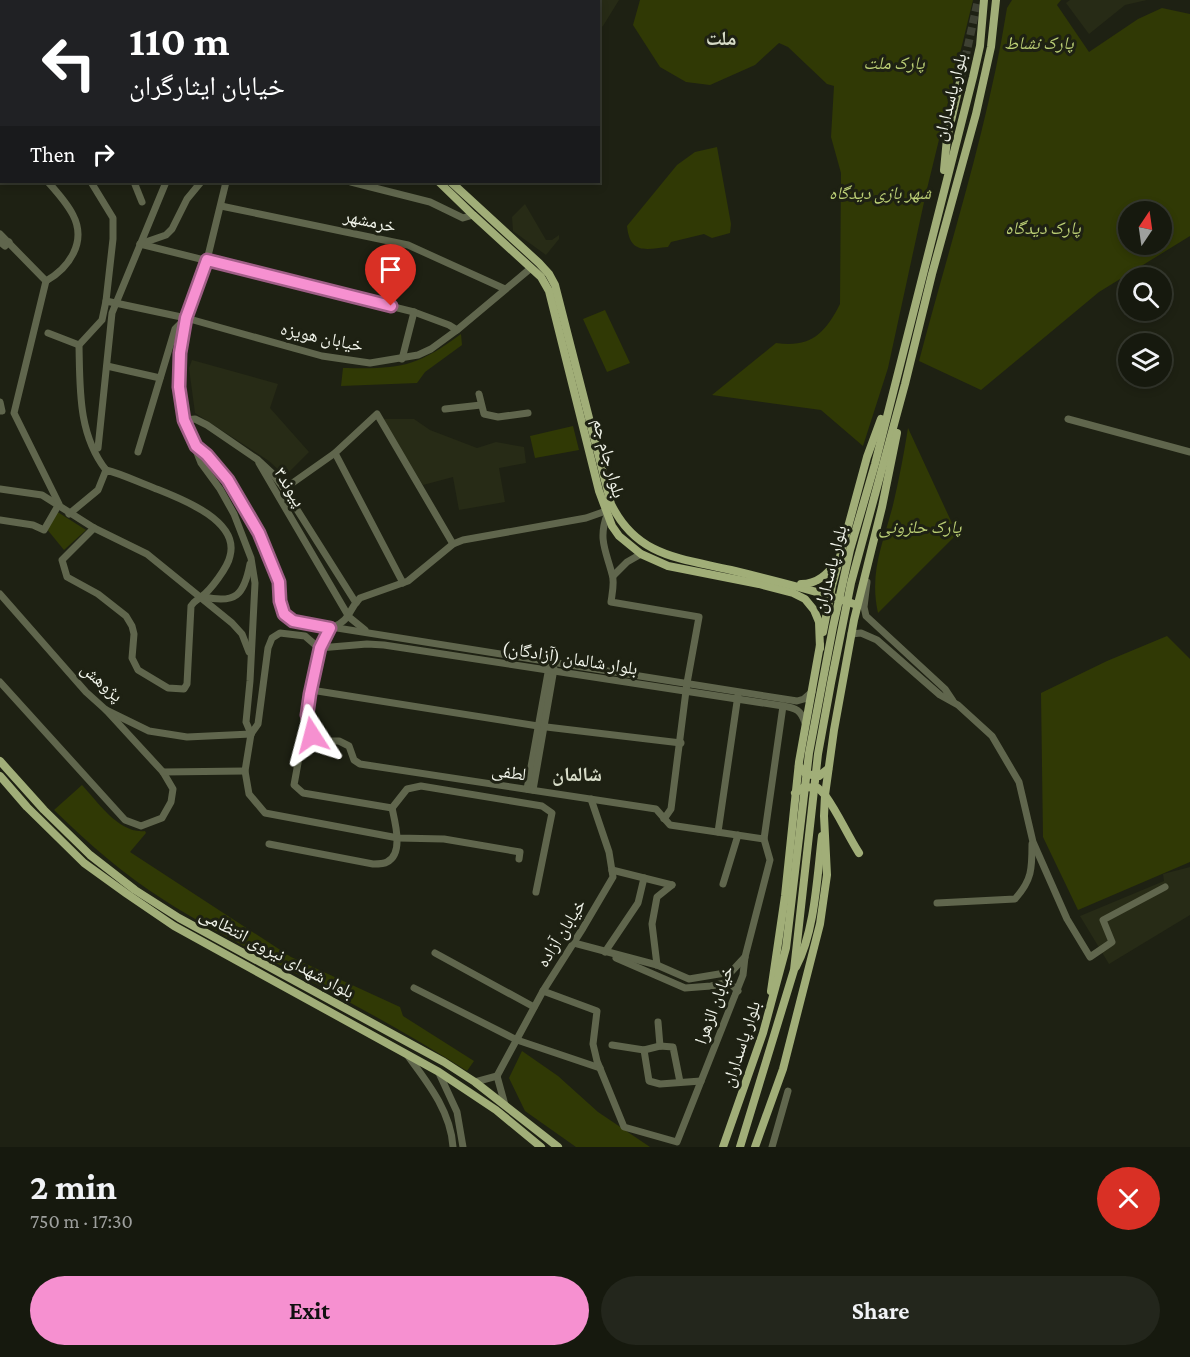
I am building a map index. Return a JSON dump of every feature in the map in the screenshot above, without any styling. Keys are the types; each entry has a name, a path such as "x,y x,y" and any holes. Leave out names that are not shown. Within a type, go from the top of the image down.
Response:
{"main road":[{"name":"بلوار پاسداران","path":"723,1145 745,1088 786,948 809,753 821,682 848,560 875,464 980,46 984,0"},
{"name":"بلوار پاسداران","path":"740,1147 794,970 818,754 851,583 976,114 991,47 997,3"},
{"path":"942,193 947,138 960,82"},
{"name":"بلوار جام جم","path":"440,183 541,277 549,291 589,454 607,513 619,537 641,554 668,566 687,566 788,584 857,605"},
{"name":"بلوار جام جم","path":"452,183 539,263 549,273 555,285 611,504 616,515 632,535 643,544 687,566 793,593 805,599 814,610 819,622 820,648"},
{"path":"770,1005 785,896 795,793 830,596 867,458 895,382"},
{"path":"794,970 802,955 817,878 828,769 851,634 892,463 905,384"},
{"path":"788,584 815,583 825,576 839,560"},
{"name":"بلوار شهدای نیروی انتظامی","path":"0,761 44,810 90,855 135,890 179,918 254,960 444,1062 475,1082 558,1147"},
{"path":"799,766 806,774 819,776 828,769"},
{"name":"بلوار شهدای نیروی انتظامی","path":"0,776 27,807 84,863 174,926 439,1072 496,1110 541,1147"},
{"path":"795,793 804,787 818,788 834,807 844,830 859,853"},
{"path":"755,1147 781,1077 820,924 827,875 824,816"},
{"path":"250,969 254,960"}],"street":[{"path":"49,183 75,218 78,232 76,248 68,264 57,275 46,281 14,413 58,504"},
{"path":"92,183 113,218 113,239 102,320 80,345 81,412 96,458 106,470 189,502 203,510 228,535 232,544 227,566 202,597 193,602 189,619 187,684 182,690 168,688 142,674 134,665 132,658 134,634 126,616 98,594 67,578 62,560 94,528"},
{"path":"134,183 142,202"},
{"path":"98,448 110,324 116,303 166,183"},
{"path":"140,244 165,235 172,229 187,199 200,183"},
{"path":"226,183 207,260 186,318 180,353 179,387 184,420 201,463 220,489 234,514 251,558 255,583 246,722 251,734"},
{"path":"355,183 430,202 463,218 473,215"},
{"name":"خرمشهر","path":"221,206 408,244 505,289"},
{"path":"0,234 46,281"},
{"path":"0,242 5,246 9,242"},
{"path":"140,244 414,312 457,330"},
{"name":"خیابان هویزه","path":"106,301 186,318 322,356 370,363 402,359 431,349 531,268"},
{"path":"402,359 414,312"},
{"path":"138,453 175,329 186,318"},
{"path":"48,333 80,345"},
{"path":"106,366 160,378"},
{"path":"479,394 484,414 490,417 528,413"},
{"path":"0,402 1,411"},
{"path":"445,409 481,405"},
{"path":"285,489 335,453 377,414 453,544"},
{"path":"184,420 195,419 207,424 258,460"},
{"path":"1068,419 1190,452"},
{"name":"بلوار شالمان (آزادگان)","path":"196,446 207,455 228,480 259,533 279,582 280,601 284,614 293,621 552,662 738,695 797,701 804,699 812,692"},
{"path":"335,453 403,583"},
{"name":"پیوند۳","path":"258,460 285,489 356,603"},
{"name":"پیوند۳","path":"258,460 349,617"},
{"path":"69,514 98,490 106,470"},
{"path":"0,489 42,495 58,504 69,514 147,554 183,585 202,597 242,634 250,654"},
{"path":"0,520 33,525 44,530 58,504"},
{"path":"392,808 303,793 294,785 320,648 330,628 349,617 360,598 403,583 453,544 463,540 607,513 602,531 613,576 611,602 699,617 671,809 664,819"},
{"path":"613,576 627,562 641,554"},
{"path":"202,597 232,599 246,582 251,558"},
{"path":"867,564 864,607 866,615 992,736 1019,782 1032,842 1067,919 1090,957 1113,942 1103,920 1165,886"},
{"name":"پژوهش","path":"0,594 86,692 106,710 149,731 187,737 251,734"},
{"path":"349,617 361,629 373,634"},
{"path":"320,648 306,636 280,633 272,638 268,648 258,724 251,734 245,771 249,794 265,813 398,838 444,839 520,852 519,860"},
{"path":"851,634 861,633 877,640 940,695 953,701"},
{"name":"بلوار شالمان (آزادگان)","path":"320,648 384,645 551,670 687,687"},
{"path":"466,657 467,649"},
{"path":"901,660 906,654"},
{"path":"530,790 552,662"},
{"path":"0,682 125,820 141,826 162,818 171,802 174,789 163,772 106,710"},
{"path":"311,690 541,726 681,743"},
{"path":"718,832 738,695"},
{"name":"بلوار شالمان (آزادگان)","path":"738,695 796,708 802,713 806,724"},
{"name":"خیابان الزهرا","path":"600,1068 624,1127 677,1142 738,991 770,860 764,839 783,706"},
{"name":"لطفی","path":"307,715 312,735 324,741 339,741 349,746 354,760 360,764 656,809 670,825 764,839"},
{"path":"163,772 245,771"},
{"path":"269,844 373,864 387,863 392,858 398,838 392,808 407,789 421,786 542,806 552,813 536,892"},
{"path":"591,799 609,852 612,870 672,885 657,897 652,924 657,965"},
{"path":"723,884 738,835"},
{"path":"937,903 1015,899 1026,887 1032,873 1032,842"},
{"name":"خیابان آزاده","path":"497,1077 543,990 613,877 612,870"},
{"path":"605,952 638,903 644,878"},
{"path":"574,943 657,965 689,979 731,972 745,957"},
{"path":"605,952 627,964 685,988 729,982 738,991"},
{"path":"435,953 534,1007"},
{"path":"414,988 517,1040 600,1068"},
{"path":"543,990 597,1011 593,1044 600,1068"},
{"path":"658,1022 660,1046"},
{"path":"612,1045 644,1050 660,1046 673,1047 680,1082"},
{"path":"644,1050 649,1081 660,1084 701,1081"},
{"path":"407,1054 431,1087 446,1116 453,1147"},
{"path":"439,1072 457,1112 463,1147"},
{"path":"475,1082 497,1077 505,1105"},
{"path":"431,1087 435,1081 444,1081"},
{"path":"772,1147 788,1091"}],"shaded area":[{"path":"600,0 619,0 600,28"},
{"path":"1070,0 1147,0 1125,5 1089,34 1066,3"},
{"path":"525,204 546,240 552,240 559,235 559,239 546,255 513,231 512,217"},
{"path":"192,360 278,384 270,408 309,452 285,476 269,461 195,413 189,368"},
{"path":"384,419 414,419 430,430 477,448 496,442 524,447 526,463 499,468 505,502 459,510 453,477 423,485 390,434"},
{"path":"1190,867 1190,915 1109,964 1080,916 1164,881 1163,874"}],"green space":[{"name":"پارک ملت","path":"640,0 973,0 926,193 888,368 863,446 821,410 712,395 776,343 798,343 815,337 822,331 840,304 841,173 831,137 834,86 827,84 788,47 779,43 755,65 710,85 686,82 660,67 633,25"},
{"name":"پارک دیدگاه","path":"1012,0 1061,0 1057,5 1089,52 1138,19 1162,8 1190,14 1190,236 1172,247 1172,201 1118,201 1118,255 1159,255 1140,267 1118,267 1118,280 1099,292 981,390 919,361 979,141 1007,8"},
{"path":"717,147 731,224 730,233 712,238 704,234 671,242 668,247 646,249 635,246 627,226 677,165 695,152"},
{"path":"605,310 630,363 607,372 583,319"},
{"path":"461,334 462,345 425,372 417,383 341,386 343,368 379,368 406,364 431,354"},
{"path":"573,426 579,450 535,458 530,436"},
{"name":"پارک حلزونی","path":"908,428 957,534 878,613 876,571 895,495"},
{"path":"56,511 86,530 64,550 46,528"},
{"path":"1167,636 1190,659 1190,862 1078,910 1043,837 1041,693 1107,661"},
{"path":"82,785 118,822 135,831 145,831 146,833 130,852 291,957 400,1007 403,1016 474,1061 467,1071 364,1010 199,921 135,880 54,810"},
{"path":"522,1051 558,1076 598,1112 650,1147 576,1147 525,1111 509,1078"}],"tunnel":[{"path":"960,82 978,0"}],"district":[{"name":"ملت","path":"721,38"},
{"name":"شالمان","path":"577,774"}],"route":[{"path":"312,735 307,715 310,694 320,648 330,628 293,621 284,614 280,601 279,582 259,533 228,480 207,455 196,446 184,420 179,387 180,353 186,318 207,260 391,306"}],"park label":[{"name":"پارک نشاط","path":"1039,43"},
{"name":"شهر بازی دیدگاه","path":"880,193"}]}
